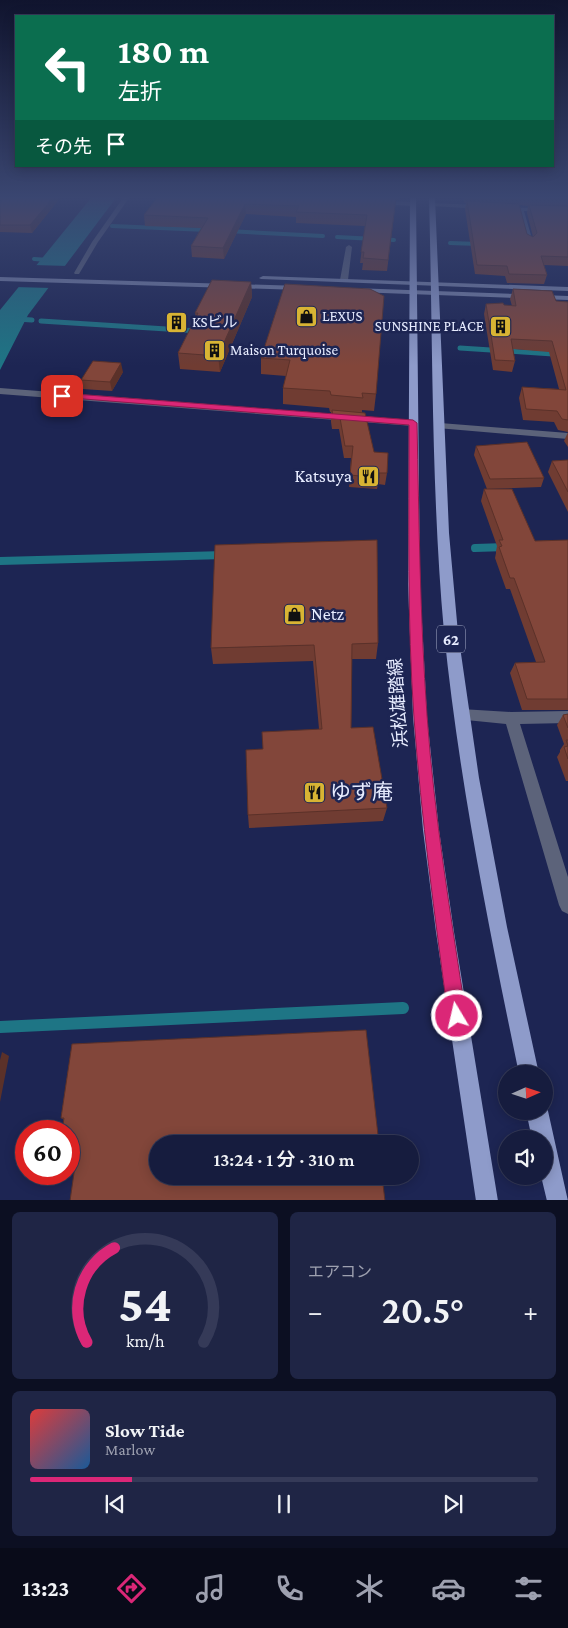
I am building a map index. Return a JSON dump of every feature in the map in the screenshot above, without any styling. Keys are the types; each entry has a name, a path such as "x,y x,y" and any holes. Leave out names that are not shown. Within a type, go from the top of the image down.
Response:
{"main road":[{"name":"浜松雄踏線","path":"412,254 415,623 425,770 447,951 487,1200"},
{"name":"62","path":"434,254 445,563 461,715 488,874 527,1065"},
{"path":"553,1179 558,1200"}],"street":[{"path":"77,273 88,254"},
{"path":"344,280 348,254"},
{"path":"0,271 155,275"},
{"path":"252,278 344,280 412,287 568,298"},
{"path":"0,279 311,288"},
{"path":"340,289 412,287"},
{"path":"435,288 568,289"},
{"path":"0,391 413,423"},
{"path":"440,426 568,436"},
{"path":"461,715 511,718 568,717"},
{"path":"511,718 568,905"}],"shaded area":[{"path":"46,254 74,254 28,315 0,370 0,310"}],"pier":[{"path":"33,265 69,266 51,288 15,287"}],"building":[{"path":"364,254 389,254 388,260 363,258"},
{"path":"475,254 568,254 568,257 541,256 547,275 509,274 507,266 477,265"},
{"path":"212,280 251,282 218,356 178,353 198,313 195,313"},
{"path":"285,284 370,289 384,296 376,394 362,393 363,398 331,395 330,391 283,388 290,360 261,358"},
{"path":"513,289 552,291 556,301 568,302 568,420 562,419 557,411 526,409 522,387 566,390 552,341 511,339 515,361 495,360 486,304 503,303 504,305 516,306"},
{"path":"93,361 121,363 110,382 81,380"},
{"path":"332,410 365,413 374,452 388,453 387,473 379,473 379,478 350,475 353,446 345,446 340,418 333,418"},
{"path":"527,442 544,478 490,479 476,446"},
{"path":"568,460 568,492 552,461"},
{"path":"484,489 512,489 535,541 568,540 568,699 527,699 515,663 545,662 514,578 510,578 499,547 502,546 499,540 503,540"},
{"path":"377,540 378,643 352,644 351,728 373,727 387,808 248,815 246,750 263,749 262,732 322,729 314,645 211,648 215,545"},
{"path":"568,714 568,728 563,715"},
{"path":"568,746 568,759 564,747"},
{"path":"366,1030 378,1135 149,1135 149,1185 383,1185 385,1200 70,1200 72,1185 80,1185 80,1120 64,1120 64,1118 61,1118 72,1044"}],"waterway":[{"path":"34,259 49,260"},
{"path":"17,319 32,320"},
{"path":"41,321 198,331"},
{"path":"460,348 568,355"},
{"path":"475,548 506,547"},
{"path":"0,561 225,555"},
{"path":"0,1027 403,1008"}],"place":[{"name":"LEXUS","path":"306,316"},
{"name":"KSビル","path":"176,322"},
{"name":"SUNSHINE PLACE","path":"500,326"},
{"name":"Maison Turquoise","path":"214,350"},
{"name":"Katsuya","path":"368,476"},
{"name":"Netz","path":"295,614"},
{"name":"ゆず庵","path":"314,792"}],"route":[{"path":"62,396 413,423 414,584 420,717 431,830 457,1016"}]}
